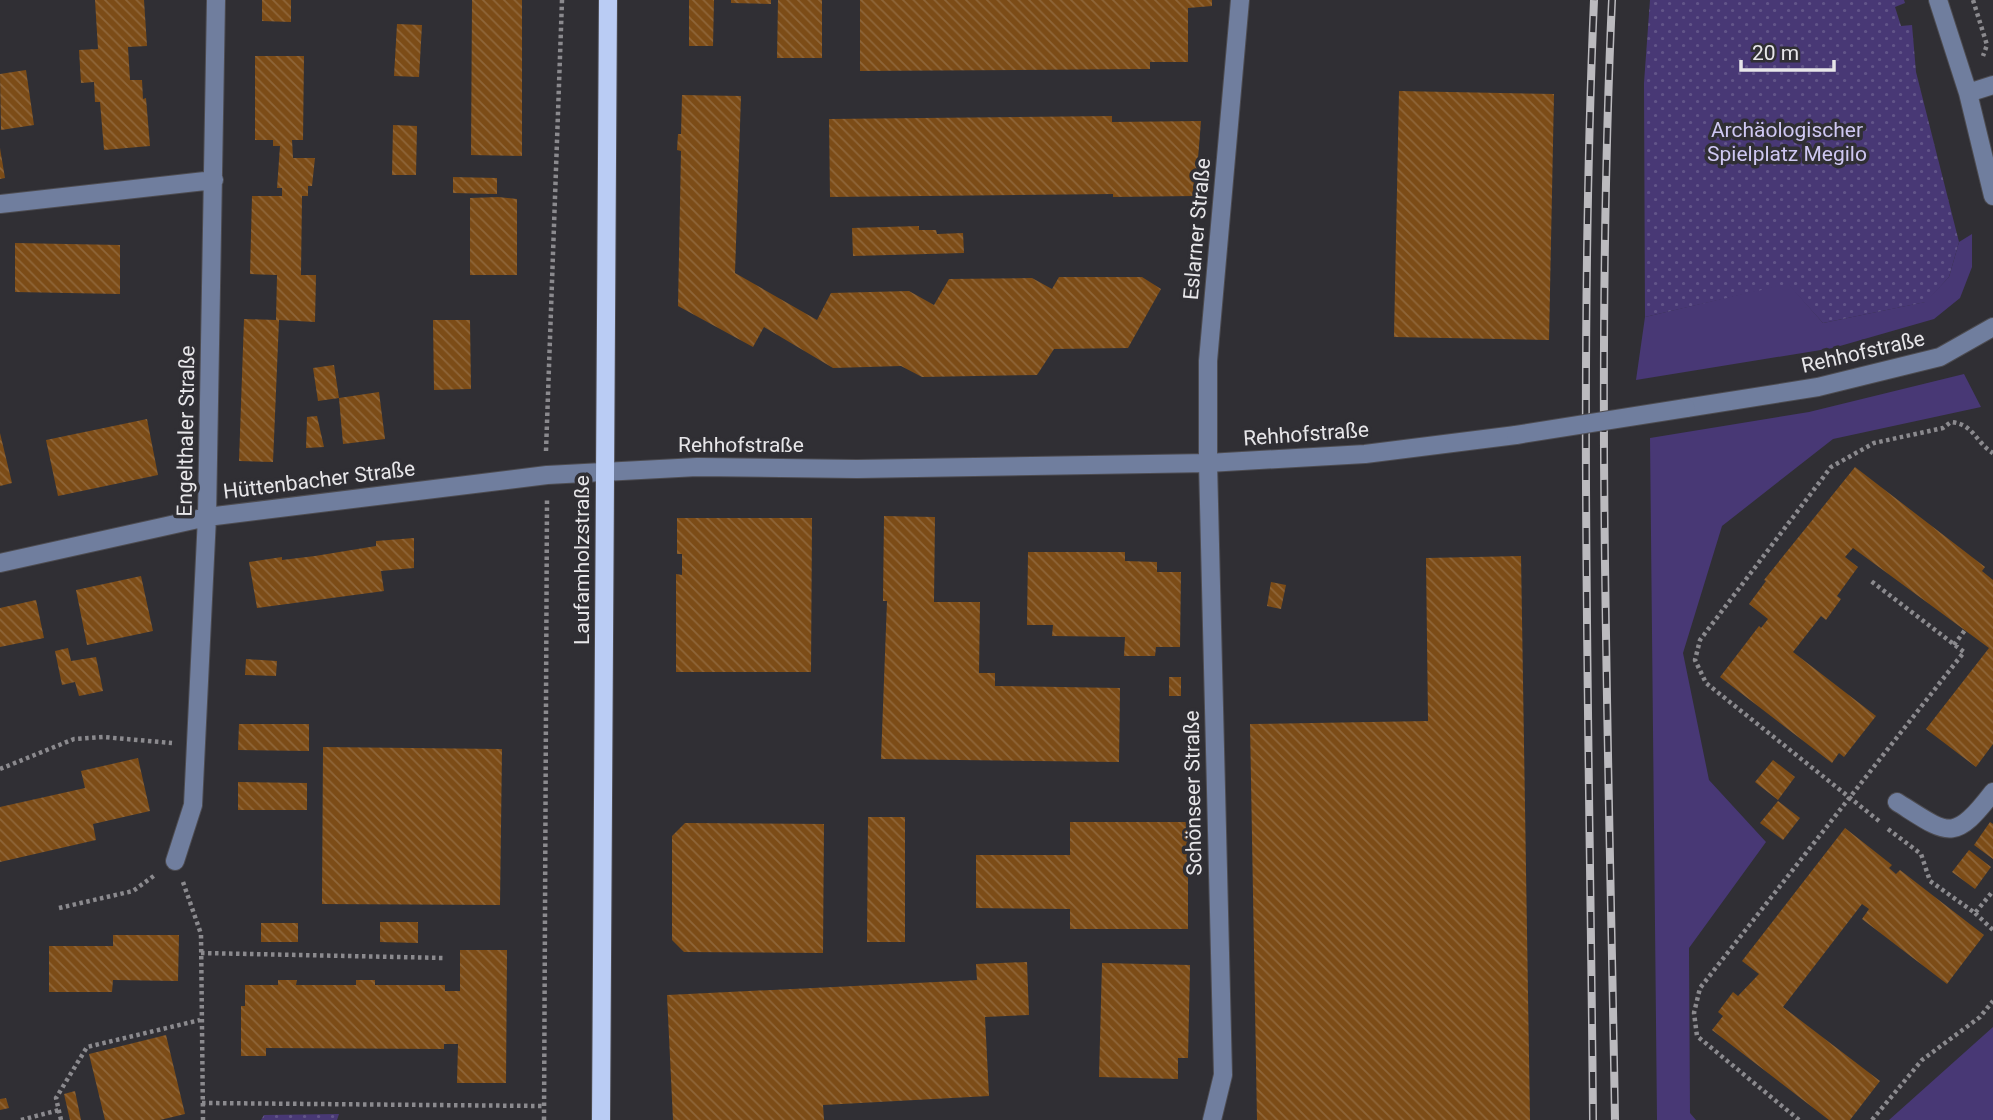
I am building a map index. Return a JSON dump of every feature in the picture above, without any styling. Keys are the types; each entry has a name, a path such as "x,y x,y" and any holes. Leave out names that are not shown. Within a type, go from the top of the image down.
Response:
{"main road":[{"name":"Laufamholzstraße","path":"601,1120 608,0"}],"street":[{"name":"Engelthaler Straße","path":"175,861 193,805 207,517 216,0"},
{"name":"Eslarner Straße","path":"1208,463 1208,360 1240,0"},
{"path":"1938,0 1968,93 1993,196"},
{"path":"1968,93 1993,85"},
{"path":"0,204 214,180"},
{"name":"Rehhofstraße","path":"606,471 776,466 857,469 1208,463 1365,454 1516,435 1818,387 1940,357 1993,327"},
{"name":"Schönseer Straße","path":"1208,463 1223,1075 1212,1120"},
{"name":"Hüttenbacher Straße","path":"0,563 207,517 547,475 606,471"},
{"path":"1897,802 1941,830 1957,829 1971,820 1993,792"}],"path":[{"path":"544,1120 546,341 562,0"},
{"path":"1993,453 1981,446 1973,431 1962,423 1951,422 1943,428 1874,443 1831,467 1700,640 1695,660 1706,683 1921,854 1930,881 1975,913 1993,930"},
{"path":"1799,1120 1697,1036 1694,1013 1700,988 1964,652 1871,581"},
{"path":"1954,645 1965,631"},
{"path":"0,769 74,739 103,737 196,744"},
{"path":"60,908 132,891 175,861 201,934 200,1020 204,1120"},
{"path":"1975,913 1993,891"},
{"path":"201,953 444,958"},
{"path":"1872,1120 1922,1060 1980,1017 1993,1001"},
{"path":"61,1120 56,1098 87,1048 200,1020"},
{"path":"202,1103 544,1106"},
{"path":"21,1120 59,1110"}],"green space":[{"name":"Archäologischer Spielplatz Megilo","path":"1650,0 1904,0 1905,3 1895,7 1901,26 1912,25 1916,72 1959,242 1949,277 1926,302 1823,323 1788,284 1645,317 1644,83"},
{"path":"1972,234 1972,267 1960,298 1934,319 1833,348 1636,380 1645,317 1788,283 1823,323 1925,302 1949,277 1959,242"},
{"path":"1964,374 1981,407 1833,439 1722,526 1683,653 1709,780 1766,842 1689,948 1690,1113 1696,1120 1657,1120 1650,438 1809,412"},
{"path":"1993,1027 1993,1120 1889,1120"},
{"path":"339,1114 337,1120 261,1120 264,1115"}],"building":[{"path":"95,0 144,0 147,46 128,47 130,80 142,80 143,99 146,98 150,146 104,150 100,102 95,102 94,82 81,83 79,50 98,49"},
{"path":"262,0 291,0 291,22 262,21"},
{"path":"472,0 522,0 522,156 471,155"},
{"path":"689,0 714,0 713,46 689,46"},
{"path":"731,0 771,0 771,4 731,3"},
{"path":"778,0 822,0 822,58 777,58"},
{"path":"860,0 1212,0 1212,6 1188,8 1188,62 1150,62 1150,69 860,71"},
{"path":"397,24 422,25 419,77 394,76"},
{"path":"255,56 304,56 303,140 292,140 293,158 315,158 312,186 308,186 308,196 302,196 301,275 316,275 315,322 279,320 273,462 239,461 244,319 276,320 277,275 250,274 252,196 282,196 282,188 277,188 280,146 273,146 273,140 255,140"},
{"path":"26,70 34,125 1,130 0,74"},
{"path":"1399,91 1554,94 1549,340 1394,337"},
{"path":"682,95 741,96 735,273 817,320 831,293 909,291 934,305 949,279 1032,278 1052,289 1059,277 1142,277 1161,289 1128,348 1054,349 1037,375 922,377 901,366 833,368 764,327 753,347 678,306 681,151 677,150 678,134 681,134"},
{"path":"1112,116 1112,122 1201,121 1195,196 1113,197 1113,194 830,197 829,119"},
{"path":"393,125 417,126 416,175 392,175"},
{"path":"0,148 5,178 0,179"},
{"path":"453,177 497,178 497,194 453,193"},
{"path":"470,198 517,199 517,275 470,275"},
{"path":"919,226 919,230 936,230 937,234 963,233 964,253 853,256 852,228"},
{"path":"15,243 120,245 120,294 15,292"},
{"path":"433,320 470,320 471,389 434,390"},
{"path":"334,365 339,398 318,401 313,368"},
{"path":"379,392 385,439 343,444 339,398"},
{"path":"317,416 324,447 306,448 307,417"},
{"path":"147,419 158,475 58,496 46,440"},
{"path":"0,433 12,483 0,486"},
{"path":"1855,467 1985,567 1982,571 1993,580 1993,744 1976,767 1926,729 1989,648 1853,548 1845,557 1858,567 1837,596 1841,599 1826,620 1821,616 1793,652 1876,716 1844,757 1839,753 1832,763 1720,677 1759,626 1761,628 1768,619 1749,604 1766,581 1764,580"},
{"path":"884,516 935,517 934,602 980,602 979,673 995,673 995,686 1120,688 1119,762 881,759 887,601 883,601"},
{"path":"677,518 812,518 811,672 676,672 676,574 682,575 682,554 677,554"},
{"path":"414,538 414,568 381,571 384,591 257,608 249,562 315,556 376,546 376,541"},
{"path":"1028,552 1125,552 1125,561 1157,562 1157,572 1181,572 1180,647 1156,647 1155,656 1124,656 1125,637 1052,636 1053,625 1027,625"},
{"path":"1521,556 1530,1120 1257,1120 1250,724 1428,721 1426,558"},
{"path":"141,576 153,631 87,645 76,590"},
{"path":"1271,582 1286,585 1281,609 1267,606"},
{"path":"36,600 44,638 0,647 0,608"},
{"path":"68,648 71,661 96,657 103,691 79,696 75,682 62,685 55,651"},
{"path":"246,659 277,661 276,676 245,675"},
{"path":"1169,677 1181,677 1181,696 1169,696"},
{"path":"239,724 309,724 309,751 238,750"},
{"path":"323,747 502,749 500,905 322,904"},
{"path":"138,758 150,811 93,824 96,840 0,862 0,807 85,788 81,771"},
{"path":"1773,760 1795,777 1778,800 1755,782"},
{"path":"238,782 307,783 307,810 238,810"},
{"path":"1778,801 1800,818 1783,840 1760,823"},
{"path":"868,817 905,817 905,942 867,942"},
{"path":"1070,822 1188,822 1188,929 1070,929 1070,909 976,908 976,855 1070,855"},
{"path":"1990,822 1993,824 1993,859 1974,845"},
{"path":"685,823 824,824 823,953 684,952 672,940 672,836"},
{"path":"1845,828 1892,865 1889,868 1896,874 1900,870 1984,935 1947,984 1862,919 1869,909 1862,904 1783,1007 1880,1081 1850,1120 1829,1120 1712,1030 1723,1016 1718,1012 1733,992 1738,996 1759,974 1742,961"},
{"path":"1969,850 1991,867 1975,889 1952,872"},
{"path":"380,922 418,922 418,943 380,942"},
{"path":"261,923 298,923 298,942 261,942"},
{"path":"113,935 179,935 178,981 113,980 112,992 49,992 49,946 113,946"},
{"path":"460,950 507,950 506,1083 457,1083 458,1044 444,1044 444,1049 266,1048 266,1056 241,1056 241,1006 245,1006 245,985 278,985 278,980 297,980 296,985 356,985 356,980 375,980 375,985 445,985 445,991 460,991"},
{"path":"1027,962 1029,1015 985,1017 989,1096 823,1105 824,1120 673,1120 667,995 977,980 976,964"},
{"path":"1102,963 1190,965 1188,1058 1178,1058 1178,1079 1099,1077"},
{"path":"166,1035 185,1114 160,1120 105,1120 89,1054"},
{"path":"75,1091 81,1120 70,1120 64,1094"},
{"path":"6,1098 9,1108 0,1110 0,1099"}],"railway":[{"path":"1593,1120 1586,420 1589,140 1594,0"},
{"path":"1612,0 1604,280 1604,420 1615,1120"}]}
